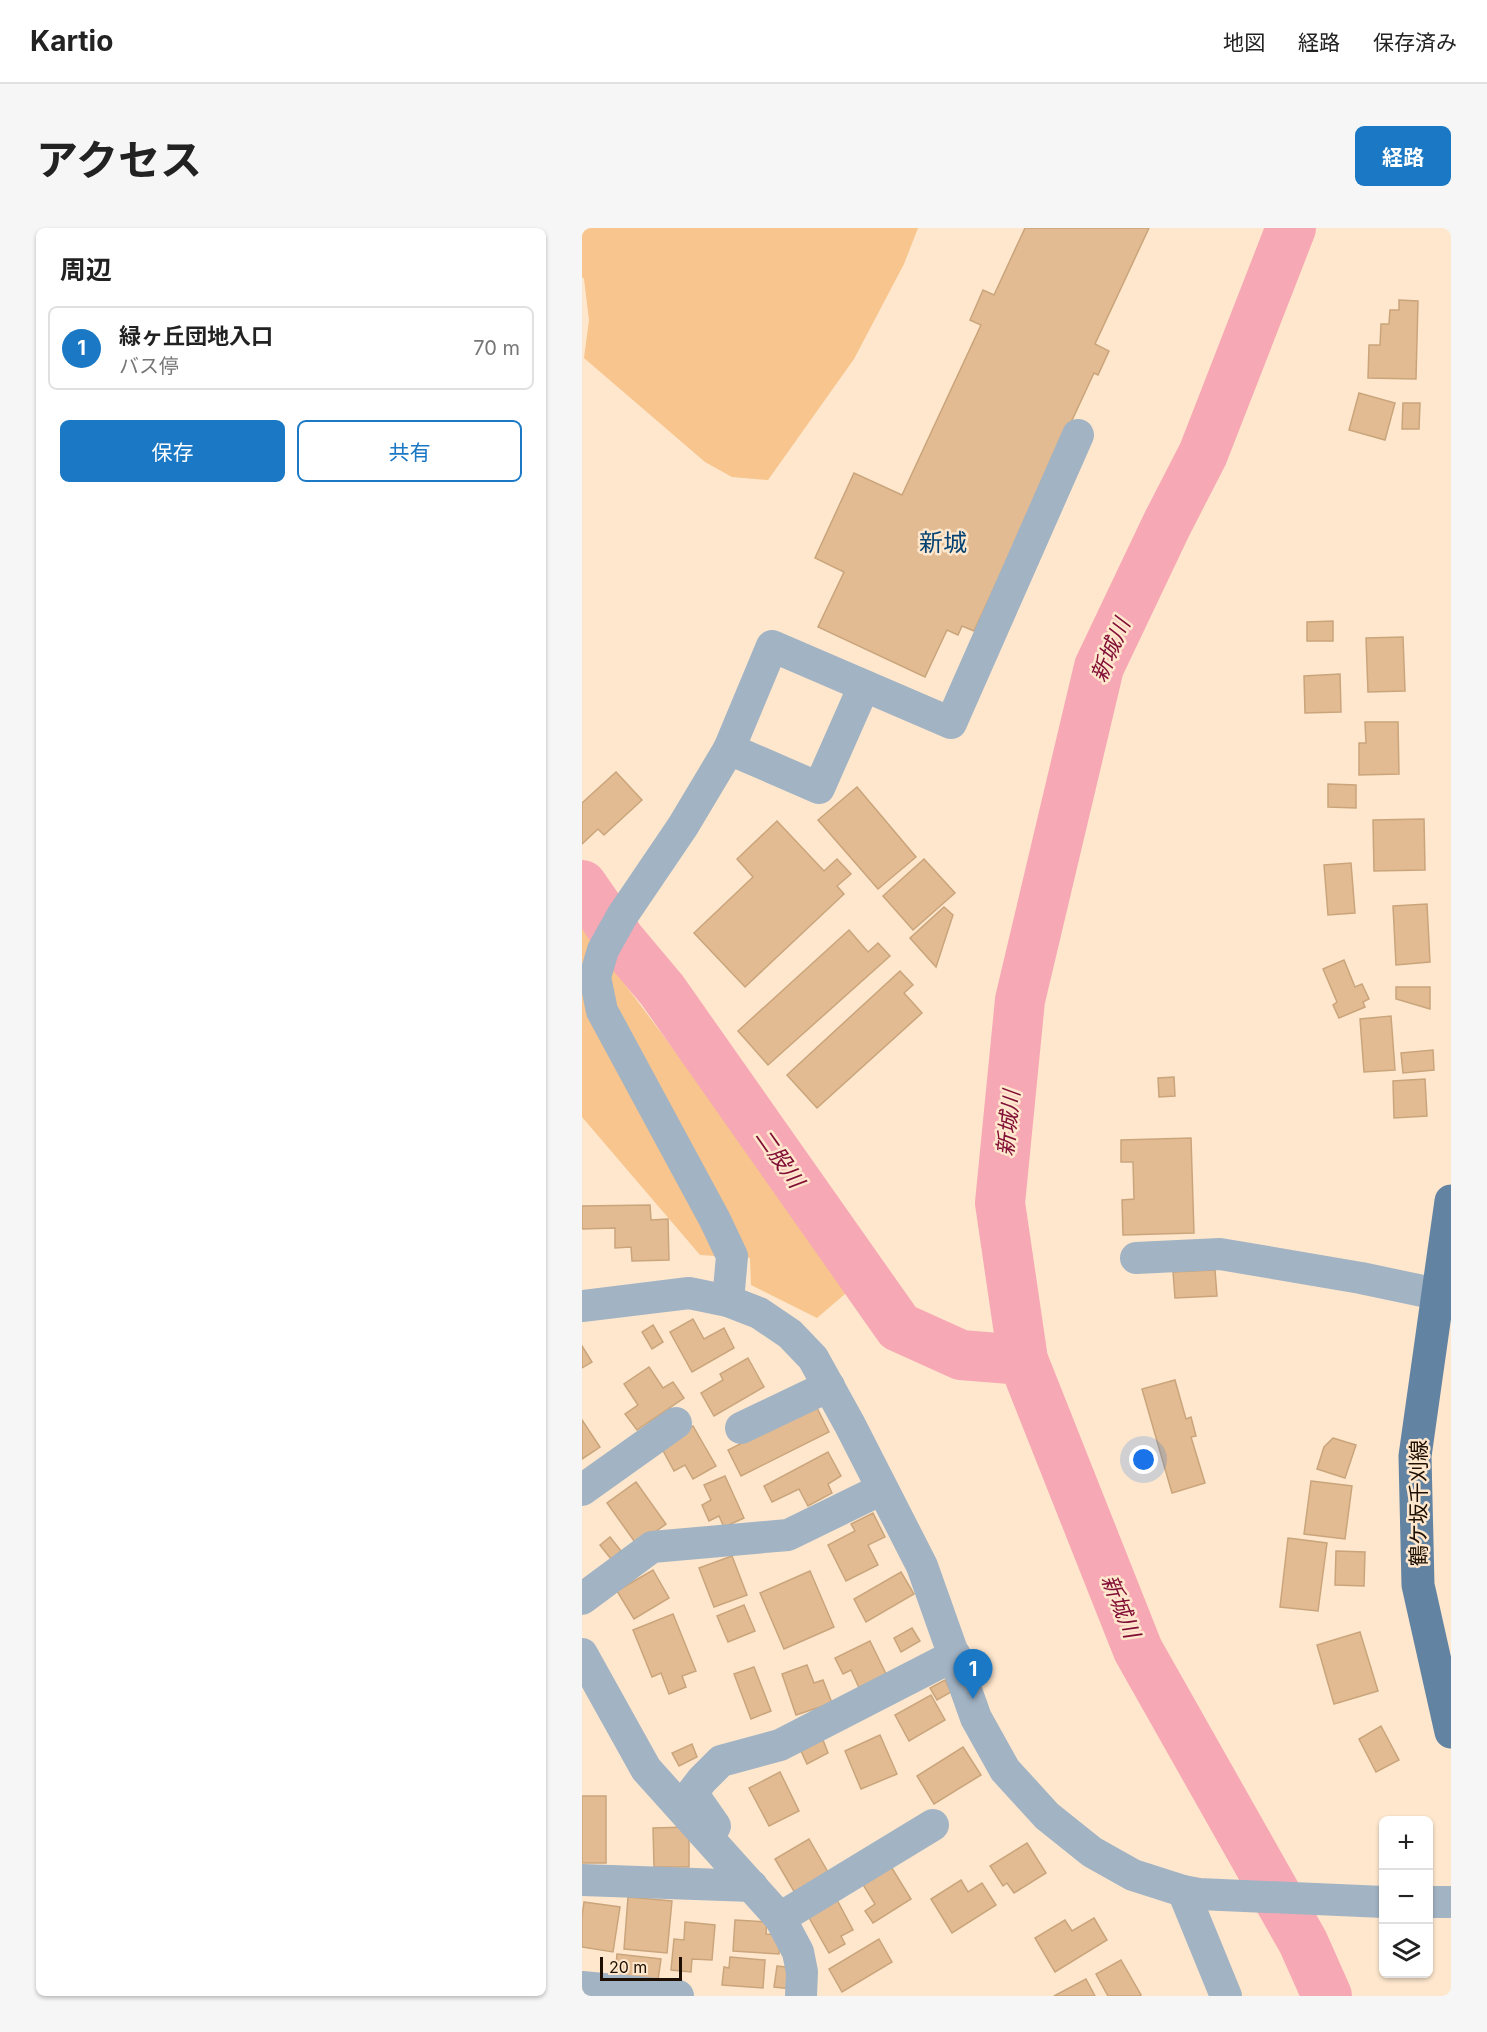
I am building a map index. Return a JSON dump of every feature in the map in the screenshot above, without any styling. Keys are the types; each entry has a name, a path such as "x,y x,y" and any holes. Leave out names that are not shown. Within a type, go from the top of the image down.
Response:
{"main road":[{"name":"鶴ケ坂千刈線","path":"1451,1201 1424,1292 1415,1456 1418,1585 1451,1732"}],"street":[{"path":"728,1301 732,1256 715,1220 602,1011 595,977 603,950 622,916 683,826 729,749 772,646 951,723 1078,435"},
{"path":"729,749 819,788 864,686"},
{"path":"1136,1258 1220,1254 1361,1278 1424,1292"},
{"path":"582,1306 689,1293 728,1301 759,1313 790,1334 813,1358 922,1566 976,1718 1005,1770 1047,1816 1092,1852 1133,1875 1191,1892 1379,1902"},
{"path":"741,1428 829,1386"},
{"path":"582,1490 676,1423"},
{"path":"582,1599 652,1547 788,1535 882,1489"},
{"path":"582,1654 646,1769 780,1918 798,1952 802,1972 801,1996"},
{"path":"729,1863 730,1846 692,1793 721,1761 780,1745 955,1655"},
{"path":"780,1918 933,1825"},
{"path":"582,1880 752,1886"},
{"path":"1191,1892 1227,1996"},
{"path":"1433,1902 1451,1902"},
{"path":"582,1987 637,1994 678,1996"}],"shaded area":[{"path":"582,228 918,228 904,264 854,359 768,480 732,477 705,462 584,358 589,320 582,277"},
{"path":"582,927 852,1288 817,1318 751,1285 750,1258 700,1255 582,1117"}],"building":[{"path":"1025,228 1149,228 1095,344 1109,351 1098,375 1094,373 974,631 962,626 958,635 947,630 925,677 818,627 844,572 815,558 854,473 902,495 981,325 970,320 983,290 994,295"},
{"path":"1399,300 1418,301 1416,379 1368,378 1369,345 1380,345 1381,324 1389,324 1390,310 1399,310"},
{"path":"1359,393 1395,403 1385,440 1349,430"},
{"path":"1403,403 1420,403 1419,429 1402,429"},
{"path":"1333,621 1333,641 1307,641 1307,622"},
{"path":"1403,637 1405,691 1368,692 1366,638"},
{"path":"1340,674 1341,712 1305,713 1304,676"},
{"path":"1365,722 1398,722 1399,774 1359,775 1359,743 1366,743"},
{"path":"616,772 642,800 604,835 598,829 582,844 582,803"},
{"path":"1328,784 1356,785 1356,808 1328,807"},
{"path":"857,787 916,857 878,889 818,820"},
{"path":"1424,819 1425,870 1374,871 1373,820"},
{"path":"777,821 824,871 837,859 851,874 837,886 844,894 745,987 694,933 753,877 737,859"},
{"path":"924,859 955,893 913,930 883,896"},
{"path":"1351,863 1355,913 1328,915 1324,865"},
{"path":"1427,904 1430,962 1396,965 1393,906"},
{"path":"944,907 953,915 936,967 910,938"},
{"path":"849,930 868,952 878,943 890,956 768,1065 738,1031"},
{"path":"1344,960 1355,987 1362,984 1369,999 1363,1002 1365,1007 1339,1018 1333,1005 1337,1002 1323,969"},
{"path":"900,971 913,985 904,993 922,1013 817,1108 787,1075"},
{"path":"1396,987 1430,987 1430,1009 1396,999"},
{"path":"1391,1016 1395,1070 1364,1072 1360,1019"},
{"path":"1433,1050 1434,1070 1403,1073 1401,1053"},
{"path":"1174,1077 1175,1096 1159,1097 1158,1078"},
{"path":"1425,1079 1427,1116 1394,1118 1393,1081"},
{"path":"1191,1138 1194,1233 1123,1235 1122,1200 1134,1199 1133,1162 1121,1162 1121,1140"},
{"path":"650,1205 651,1220 668,1219 669,1260 632,1261 631,1247 615,1248 615,1228 582,1229 582,1206"},
{"path":"1215,1270 1217,1296 1175,1298 1173,1272"},
{"path":"693,1319 704,1339 724,1328 734,1348 692,1372 670,1332"},
{"path":"653,1325 663,1342 652,1349 642,1332"},
{"path":"582,1346 592,1362 582,1368"},
{"path":"748,1358 764,1387 714,1416 701,1393 723,1380 720,1374"},
{"path":"649,1367 663,1388 673,1382 684,1398 637,1430 625,1414 638,1405 624,1384"},
{"path":"1175,1380 1186,1419 1191,1417 1196,1436 1191,1437 1205,1483 1172,1493 1142,1389"},
{"path":"816,1406 829,1432 741,1476 728,1450"},
{"path":"582,1420 600,1447 582,1459"},
{"path":"693,1426 716,1466 693,1479 685,1465 674,1471 660,1445"},
{"path":"1333,1438 1356,1445 1345,1478 1317,1469 1324,1447"},
{"path":"828,1452 841,1476 828,1484 832,1493 808,1506 799,1489 772,1502 764,1486"},
{"path":"725,1476 744,1518 724,1527 719,1516 709,1521 702,1505 711,1500 704,1485"},
{"path":"1311,1481 1352,1486 1345,1539 1304,1534"},
{"path":"636,1482 666,1524 637,1545 607,1503"},
{"path":"873,1513 885,1537 868,1545 878,1565 846,1581 828,1545 855,1531 851,1524"},
{"path":"610,1537 621,1551 611,1559 600,1545"},
{"path":"1288,1538 1327,1543 1318,1611 1280,1607"},
{"path":"1336,1551 1365,1552 1364,1586 1335,1585"},
{"path":"732,1556 747,1595 714,1607 699,1568"},
{"path":"653,1570 669,1598 634,1619 617,1591"},
{"path":"810,1571 834,1627 784,1649 760,1593"},
{"path":"901,1572 914,1594 866,1622 854,1599"},
{"path":"744,1605 755,1631 728,1642 717,1616"},
{"path":"673,1614 696,1671 682,1676 686,1687 669,1694 661,1673 652,1677 633,1630"},
{"path":"912,1628 920,1641 901,1652 894,1638"},
{"path":"1360,1632 1378,1691 1334,1704 1317,1645"},
{"path":"870,1641 887,1676 860,1690 851,1670 843,1674 835,1658"},
{"path":"807,1665 814,1683 823,1680 832,1703 796,1715 782,1674"},
{"path":"754,1667 771,1711 751,1719 734,1674"},
{"path":"945,1680 951,1692 937,1700 930,1688"},
{"path":"931,1695 945,1720 909,1741 895,1715"},
{"path":"1381,1726 1399,1760 1376,1772 1359,1739"},
{"path":"880,1735 897,1774 861,1789 845,1751"},
{"path":"823,1740 828,1753 807,1764 801,1751"},
{"path":"692,1744 697,1757 679,1766 672,1753"},
{"path":"963,1747 981,1775 934,1804 917,1776"},
{"path":"780,1772 799,1811 769,1826 749,1788"},
{"path":"582,1796 606,1796 606,1863 582,1863"},
{"path":"689,1827 689,1867 654,1867 653,1828"},
{"path":"809,1839 829,1874 795,1893 775,1859"},
{"path":"1027,1843 1046,1873 1014,1893 1007,1883 1003,1886 990,1866"},
{"path":"890,1865 911,1899 873,1923 865,1911 875,1904 862,1883"},
{"path":"961,1880 968,1892 982,1883 996,1905 952,1933 931,1899"},
{"path":"628,1897 672,1901 667,1953 624,1949"},
{"path":"836,1898 853,1930 841,1936 845,1944 829,1953 807,1914"},
{"path":"584,1902 620,1907 613,1952 582,1947"},
{"path":"1094,1918 1107,1940 1055,1972 1035,1938 1065,1920 1072,1931"},
{"path":"735,1920 767,1922 766,1934 780,1935 779,1954 733,1951"},
{"path":"685,1922 715,1925 712,1960 692,1959 691,1972 671,1970 674,1939 684,1940"},
{"path":"879,1939 892,1962 842,1992 829,1969"},
{"path":"617,1954 661,1959 658,1980 615,1975"},
{"path":"730,1957 765,1960 763,1988 722,1985 724,1967 729,1968"},
{"path":"1121,1960 1141,1995 1108,1996 1096,1974"},
{"path":"777,1966 794,1968 792,1989 774,1987"},
{"path":"1086,1979 1095,1996 1054,1996"}],"waterway":[{"name":"新城川","path":"1291,228 1203,454 1099,667 1020,1000 1000,1203 1023,1360 1138,1650 1303,1942 1327,1996"},
{"name":"二股川","path":"582,885 620,940 662,990 899,1327 961,1355 1023,1360"}],"place":[{"name":"緑ヶ丘団地入口","path":"973,1699"}],"district":[{"name":"新城","path":"943,542"}]}
